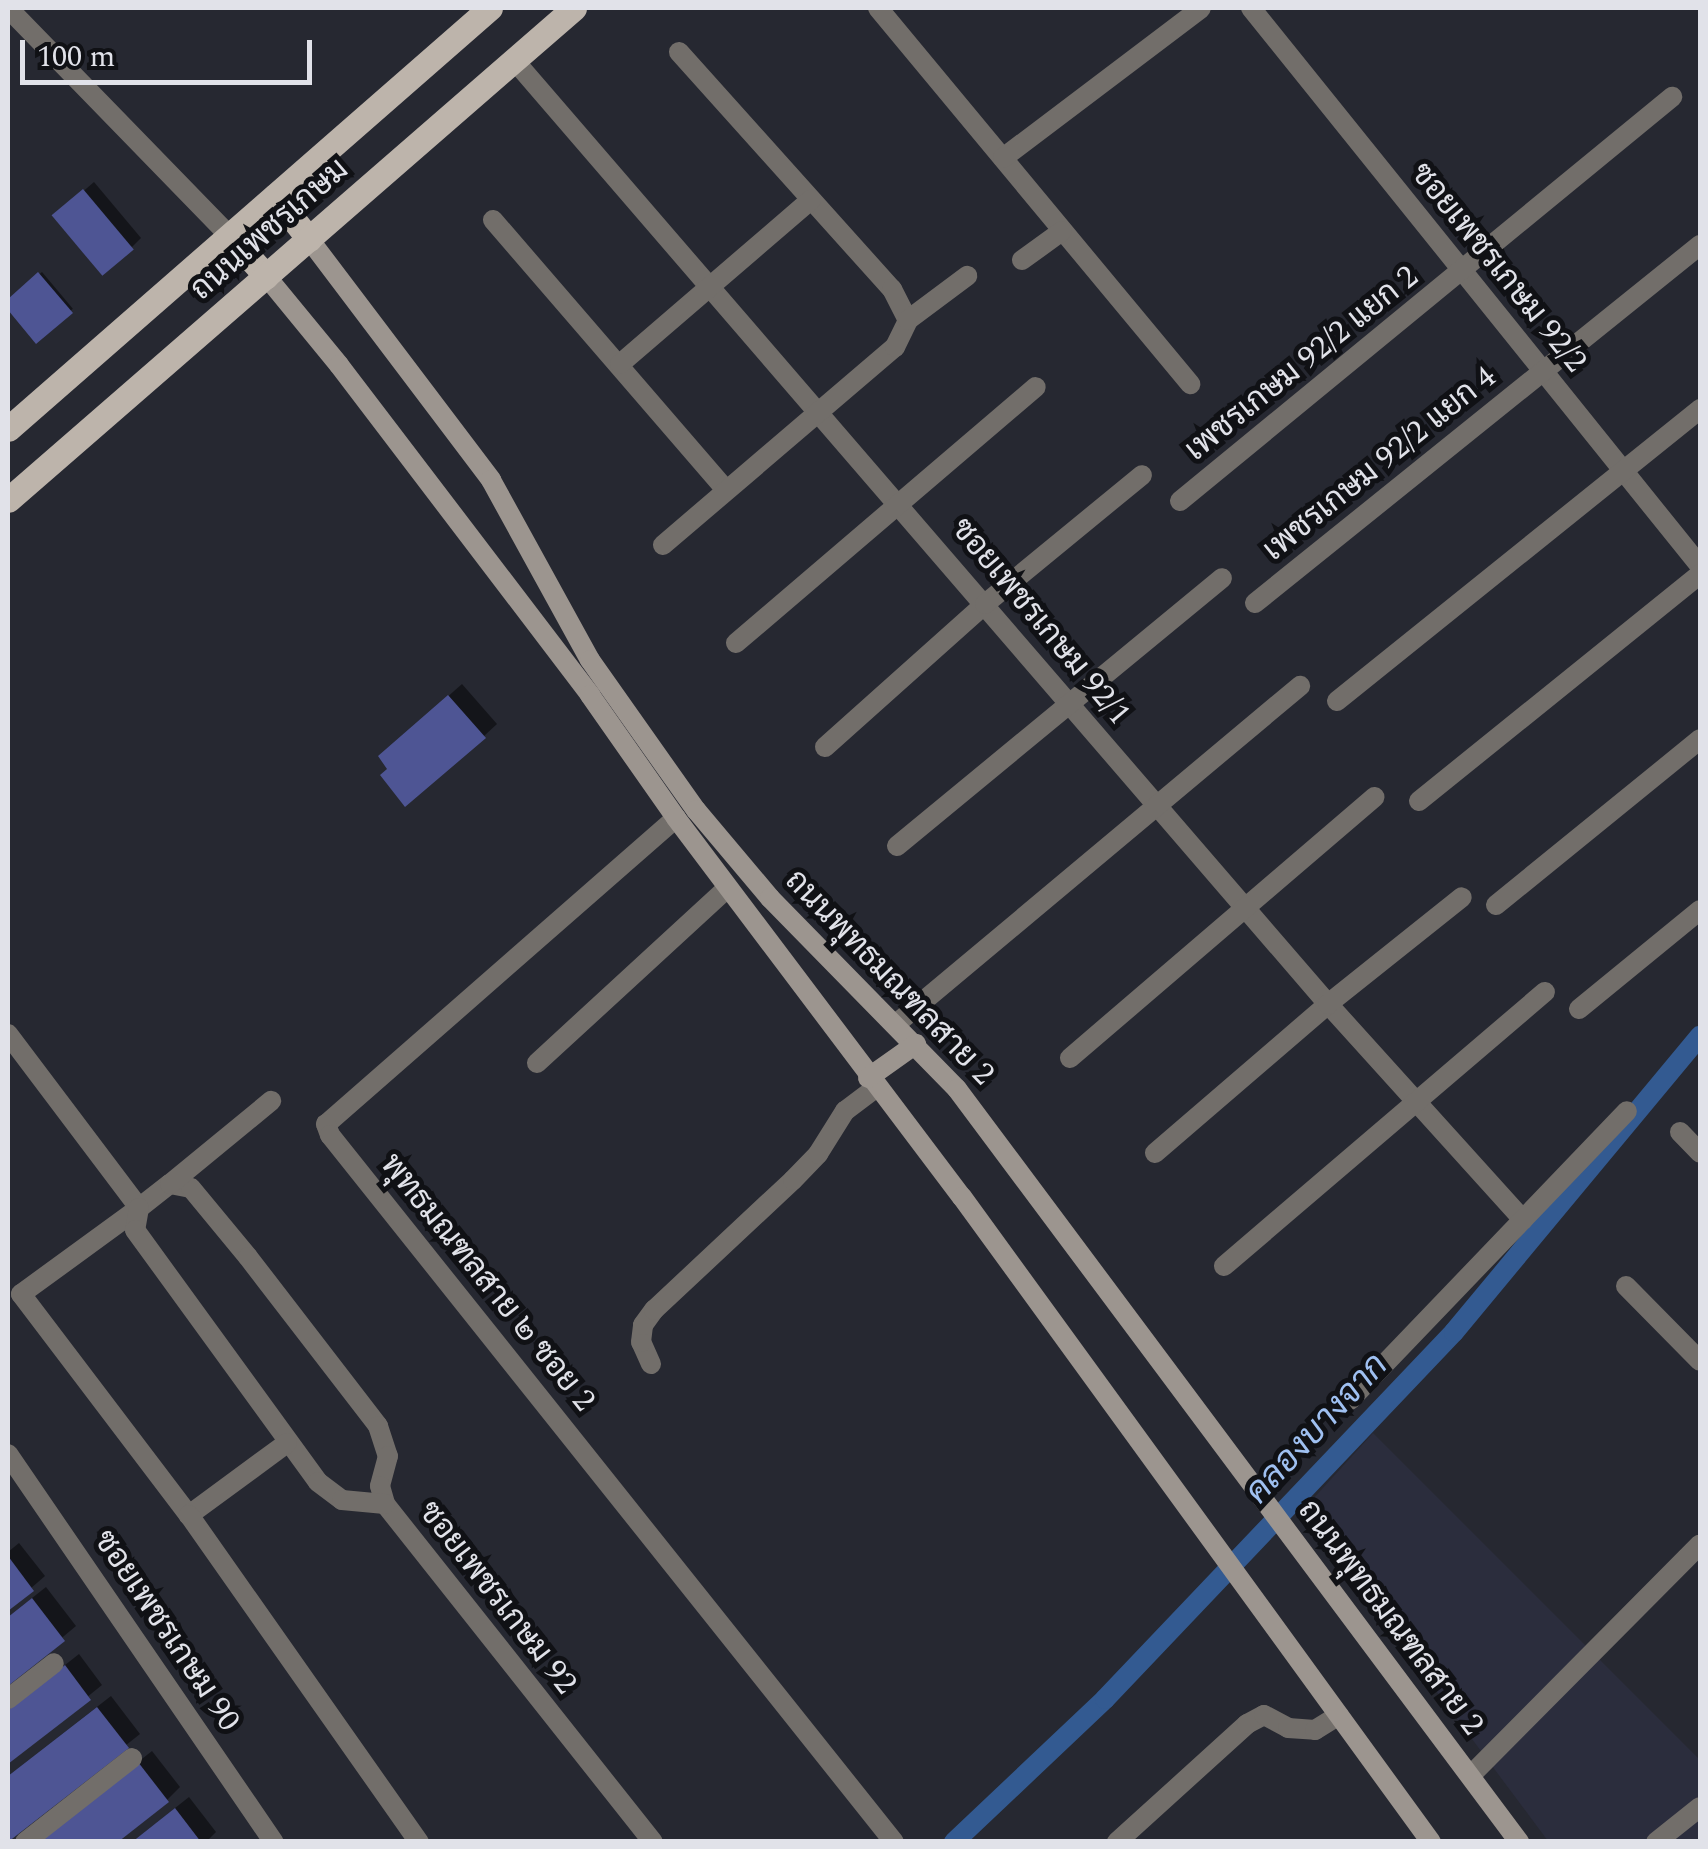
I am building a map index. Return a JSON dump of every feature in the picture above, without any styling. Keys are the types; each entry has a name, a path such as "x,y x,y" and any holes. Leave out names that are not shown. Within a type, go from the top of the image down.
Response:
{"main road":[{"name":"ถนนเพชรเกษม","path":"8,429 490,8"},
{"name":"ถนนเพชรเกษม","path":"8,500 574,8"},
{"path":"275,196 309,240"},
{"path":"230,236 266,276"},
{"name":"ถนนพุทธมณฑลสาย 2","path":"309,240 491,480 590,660 696,810 770,898 958,1088 1518,1842"},
{"name":"ถนนพุทธมณฑลสาย 2","path":"266,276 422,472 590,694 676,818 872,1083 962,1196 1431,1842"},
{"path":"872,1083 916,1044"}],"street":[{"path":"8,8 230,236"},
{"path":"878,8 1190,384"},
{"path":"1003,158 1201,8"},
{"name":"ซอยเพชรเกษม 92/2","path":"1251,8 1700,566"},
{"path":"678,52 892,289 908,320"},
{"name":"ซอยเพชรเกษม 92/1","path":"514,60 1328,1004 1523,1220"},
{"name":"เพชรเกษม 92/2 แยก 2","path":"1180,501 1672,97"},
{"path":"620,364 811,200"},
{"path":"493,220 725,488"},
{"path":"1022,260 1062,231"},
{"name":"เพชรเกษม 92/2 แยก 4","path":"1255,603 1700,244"},
{"path":"663,544 894,346 908,320 967,276"},
{"path":"736,643 1036,387"},
{"path":"1337,700 1700,409"},
{"path":"826,747 985,604 1142,475"},
{"path":"1419,802 1700,574"},
{"path":"897,846 1222,578"},
{"path":"896,1024 1300,686"},
{"path":"1496,904 1700,739"},
{"path":"1070,1058 1374,797"},
{"name":"พุทธมณฑลสาย ๒ ซอย 2","path":"676,818 326,1124 330,1135 894,1842"},
{"path":"537,1063 728,888"},
{"path":"1155,1153 1328,1004 1462,897"},
{"path":"1579,1008 1700,910"},
{"path":"1224,1266 1416,1098 1545,992"},
{"path":"8,1034 139,1208 136,1230 318,1482 342,1500 366,1506 385,1504"},
{"path":"650,1364 641,1342 643,1325 654,1310 793,1180 829,1140 834,1124 845,1110 872,1083"},
{"path":"21,1294 139,1208 271,1101"},
{"path":"1350,1400 1627,1111"},
{"path":"1680,1132 1700,1153"},
{"name":"ซอยเพชรเกษม 92","path":"170,1184 191,1188 202,1200 378,1426 388,1456 380,1486 385,1504 653,1842"},
{"path":"8,1276 189,1514 419,1842"},
{"path":"1626,1286 1700,1361"},
{"path":"189,1514 287,1443"},
{"name":"ซอยเพชรเกษม 90","path":"8,1454 274,1842"},
{"path":"1470,1776 1700,1544"},
{"path":"8,1699 54,1664"},
{"path":"1117,1842 1248,1724 1264,1715 1288,1728 1315,1730 1339,1715"},
{"path":"25,1842 132,1758"},
{"path":"1656,1842 1700,1807"}],"shaded area":[{"path":"1373,1433 1700,1760 1700,1841 1548,1841 1302,1511"}],"building":[{"path":"83,189 134,250 102,276 52,215"},
{"path":"38,272 73,313 36,344 8,310 8,299"},
{"path":"448,695 486,738 405,807 380,775 387,769 378,756"},
{"path":"8,1556 34,1591 8,1611"},
{"path":"32,1598 65,1641 8,1686 8,1617"},
{"path":"65,1665 91,1700 8,1764 8,1710"},
{"path":"97,1707 129,1748 8,1842 8,1776"},
{"path":"138,1762 169,1802 118,1842 37,1842"},
{"path":"175,1808 201,1842 132,1842"}],"waterway":[{"name":"คลองบางจาก","path":"954,1842 1105,1699 1454,1332 1700,1036"}]}
